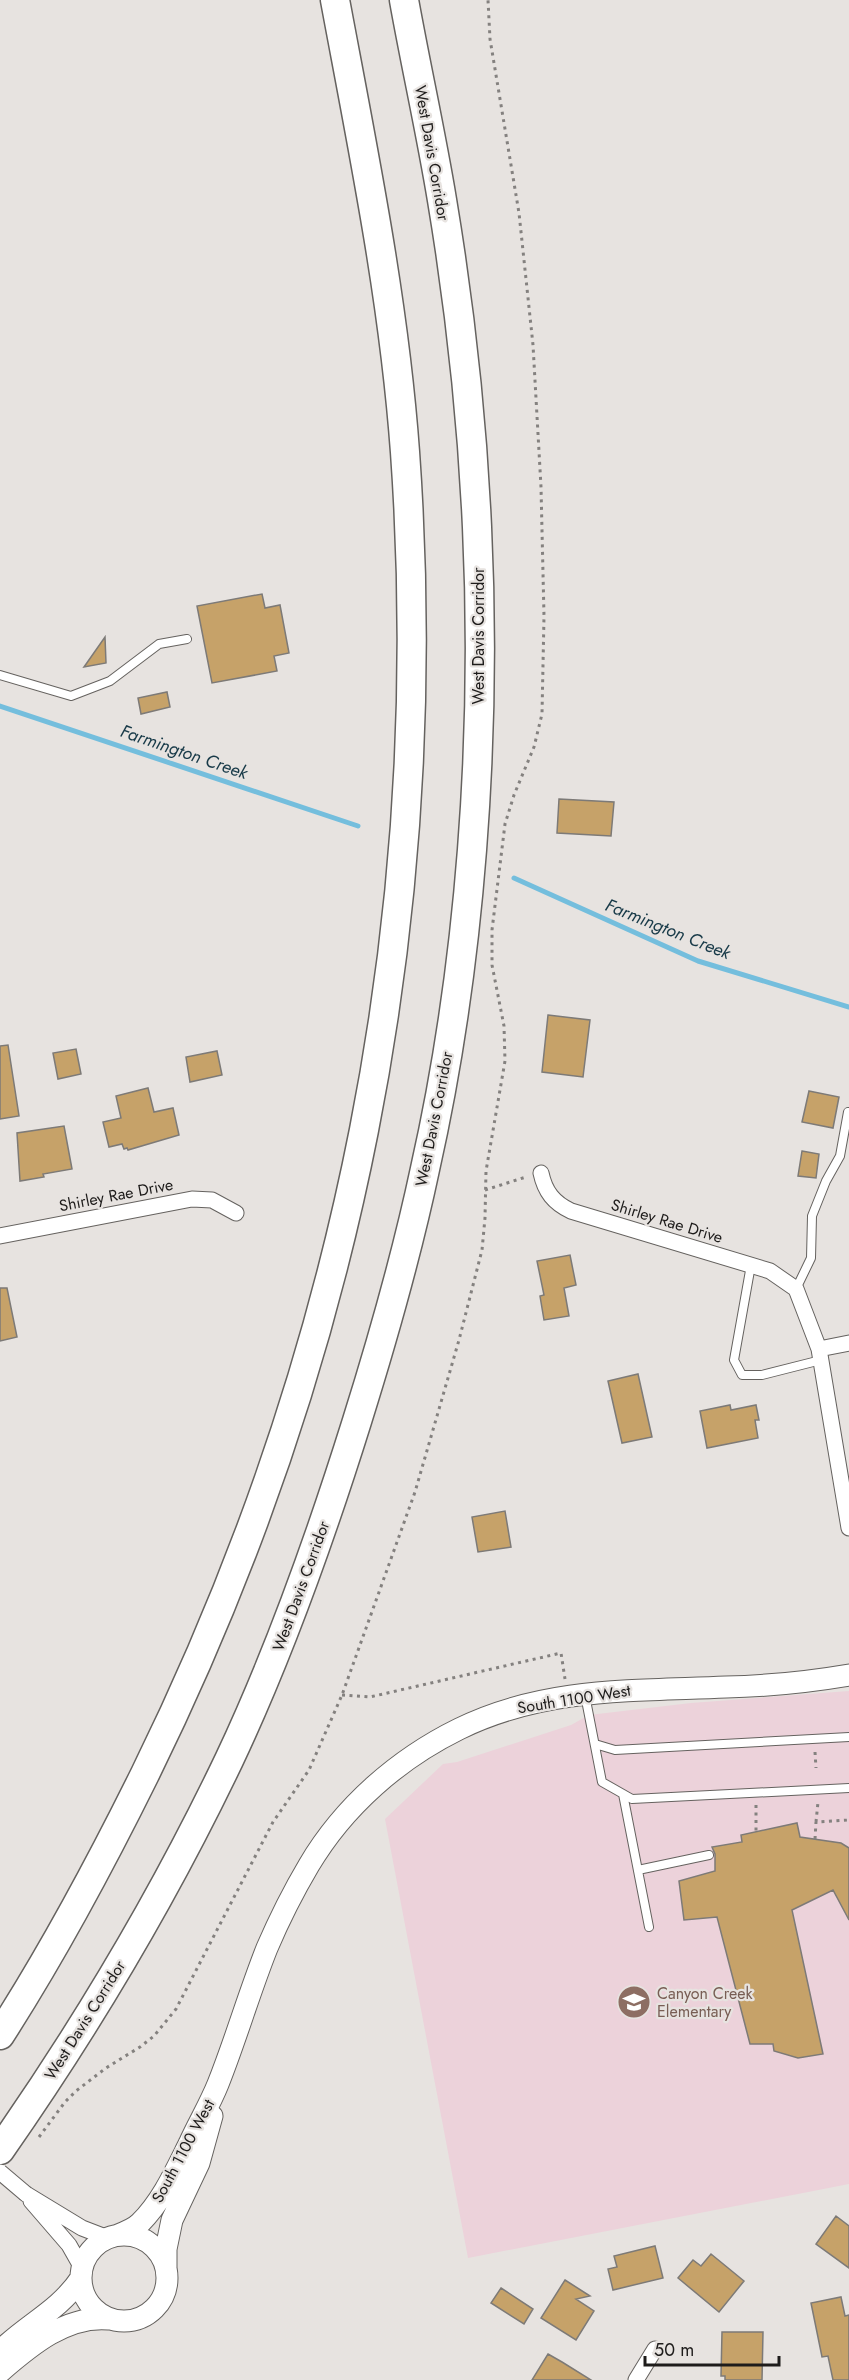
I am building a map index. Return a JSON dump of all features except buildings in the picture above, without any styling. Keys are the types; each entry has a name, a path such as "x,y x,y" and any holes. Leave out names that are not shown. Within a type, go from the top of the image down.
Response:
{"highway":[{"path":"0,2034 54,1945 129,1806 198,1664 229,1591 279,1457 316,1335 348,1206 375,1071 395,936 407,802 412,666 410,530 399,383 388,294 376,216 335,0"},
{"name":"West Davis Corridor","path":"0,2150 64,2056 133,1942 211,1797 272,1663 318,1543 363,1400 410,1236 440,1093 461,949 474,805 480,664 477,538 465,371 454,284 442,197 404,0"}],"street":[{"name":"Shirley Rae Drive","path":"541,1173 549,1195 555,1202 571,1211 770,1271 796,1290"},
{"name":"Shirley Rae Drive","path":"0,1236 192,1199 212,1200 236,1213"},
{"path":"796,1290 820,1355 849,1528"},
{"path":"820,1355 849,1343"},
{"name":"South 1100 West","path":"113,2236 141,2223 166,2188 217,2085 280,1919 310,1863 350,1810 395,1768 439,1740 504,1710 576,1695 637,1689 758,1686 849,1675"},
{"name":"South 1100 West","path":"166,2267 166,2248 172,2220 205,2145 217,2085"},
{"path":"0,2172 51,2216 69,2245 81,2273 86,2299 92,2307 109,2319"},
{"path":"0,2372 30,2348 72,2323 84,2319 130,2321 140,2318 157,2306 166,2288 166,2267 162,2257 148,2242 128,2235 113,2236 82,2228 51,2216"},
{"path":"0,2350 22,2330 63,2302 81,2273 91,2250 113,2236"},
{"path":"636,2380 655,2349"}],"lane":[{"path":"0,675 71,696 110,681 159,644 187,639"},
{"path":"796,1290 811,1258 812,1216 826,1181 840,1156 848,1112"},
{"path":"751,1265 734,1360 742,1374 762,1375 820,1355"},
{"path":"576,1695 595,1744 602,1782 632,1799 849,1788"},
{"path":"595,1744 615,1750 849,1737"},
{"path":"623,1794 649,1927"},
{"path":"638,1870 709,1855"}],"path":[{"path":"485,1190 508,1181 541,1173"},
{"path":"342,1695 370,1697 561,1653 576,1695"},
{"path":"814,1739 816,1768"},
{"path":"815,1839 818,1802"},
{"path":"756,1805 756,1832"},
{"path":"816,1822 849,1820"}],"shaded area":[{"name":"Canyon Creek Elementary","path":"849,1691 849,2184 468,2258 385,1819 443,1764 457,1762 571,1725 589,1715 691,1703"}],"waterway":[{"name":"Farmington Creek","path":"0,706 358,826"},
{"name":"Farmington Creek","path":"514,878 698,961 849,1007"}],"place":[{"name":"Canyon Creek Elementary","path":"634,2002"}]}
